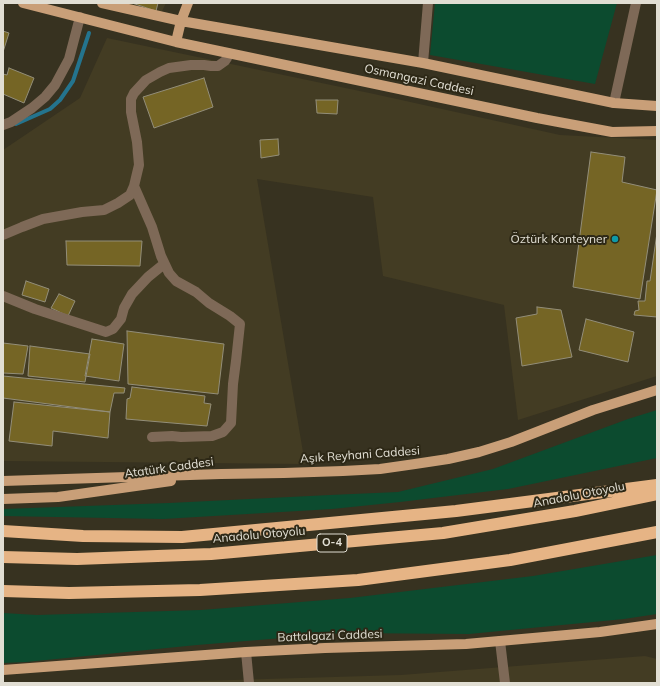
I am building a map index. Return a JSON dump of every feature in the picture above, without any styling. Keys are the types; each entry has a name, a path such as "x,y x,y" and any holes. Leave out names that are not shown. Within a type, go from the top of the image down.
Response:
{"highway":[{"path":"3,531 83,536 182,537 456,511 657,485"},
{"name":"Anadolu Otoyolu","path":"3,557 78,559 211,554 443,533 575,511 657,494"},
{"path":"3,591 69,593 200,590 358,580 510,560 657,532"}],"main road":[{"name":"Osmangazi Caddesi","path":"23,3 176,42 537,118 612,132 657,131"},
{"name":"Osmangazi Caddesi","path":"102,3 182,21 423,63 614,103 657,106"},
{"path":"176,42 188,3"},
{"name":"Aşık Reyhani Caddesi","path":"221,474 380,469 448,459 480,452 511,442 592,410 657,390"},
{"name":"Atatürk Caddesi","path":"3,481 221,474"},
{"name":"Atatürk Caddesi","path":"3,499 58,497 221,474"},
{"name":"Battalgazi Caddesi","path":"3,670 246,652 466,644 600,632 657,624"}],"street":[{"path":"423,63 428,3"},
{"path":"614,103 636,3"},
{"path":"3,125 11,122 32,108 45,97 55,85 69,59 80,17"},
{"path":"3,235 43,219 82,212 104,210 130,195 134,186 139,165 137,142 131,112 134,93 146,80 169,68 204,64 218,66 225,61 228,53"},
{"path":"134,186 152,227 168,273 176,281 196,292 240,324 233,384 231,423 223,432 212,436 152,437"},
{"path":"3,296 35,309 106,332 113,329 121,319 124,308 132,294 148,277 164,264"},
{"path":"500,641 505,683"},
{"path":"246,652 249,683"}],"shaded area":[{"path":"115,3 166,3 160,15"},
{"path":"107,38 560,135 657,140 657,376 518,420 504,305 383,276 373,197 257,179 305,464 3,461 3,150 80,98"},
{"path":"645,656 657,659 657,683 132,683 401,675"}],"green space":[{"path":"435,3 617,3 595,84 430,55"},
{"path":"657,410 657,458 508,489 332,509 163,519 3,516 3,509 398,492 493,469 628,419"},
{"path":"657,555 657,614 624,619 469,634 344,633 3,663 3,613 37,615 201,610 350,598 533,576"}],"building":[{"path":"132,3 158,3 156,11"},
{"path":"3,31 9,33 3,52"},
{"path":"9,68 34,78 24,103 3,94 3,74 7,75"},
{"path":"204,78 213,107 154,128 143,97"},
{"path":"316,100 338,100 337,114 317,113"},
{"path":"278,139 279,155 261,158 260,140"},
{"name":"Öztürk Konteyner","path":"591,152 625,157 622,182 657,190 640,299 573,287"},
{"path":"657,233 657,317 634,315 635,311 639,310 638,301 645,301 647,281 650,281"},
{"path":"66,241 142,241 140,266 67,265"},
{"path":"26,281 49,289 45,302 22,295"},
{"path":"59,294 75,301 68,316 51,308"},
{"path":"537,307 561,310 572,357 522,366 516,318 537,314"},
{"path":"586,319 634,332 628,362 579,350"},
{"path":"127,331 224,344 218,394 128,384"},
{"path":"92,339 124,344 119,381 85,376"},
{"path":"3,343 28,346 23,374 3,373"},
{"path":"30,346 90,354 85,382 28,376"},
{"path":"3,376 125,388 124,393 114,393 110,412 3,398"},
{"path":"132,387 205,396 204,403 211,404 207,426 126,419 127,399 130,398"},
{"path":"14,402 110,412 108,438 53,431 52,446 9,441"}],"waterway":[{"path":"16,124 50,109 60,100 73,81 89,33"}],"place":[{"name":"Öztürk Konteyner","path":"615,239"}]}
